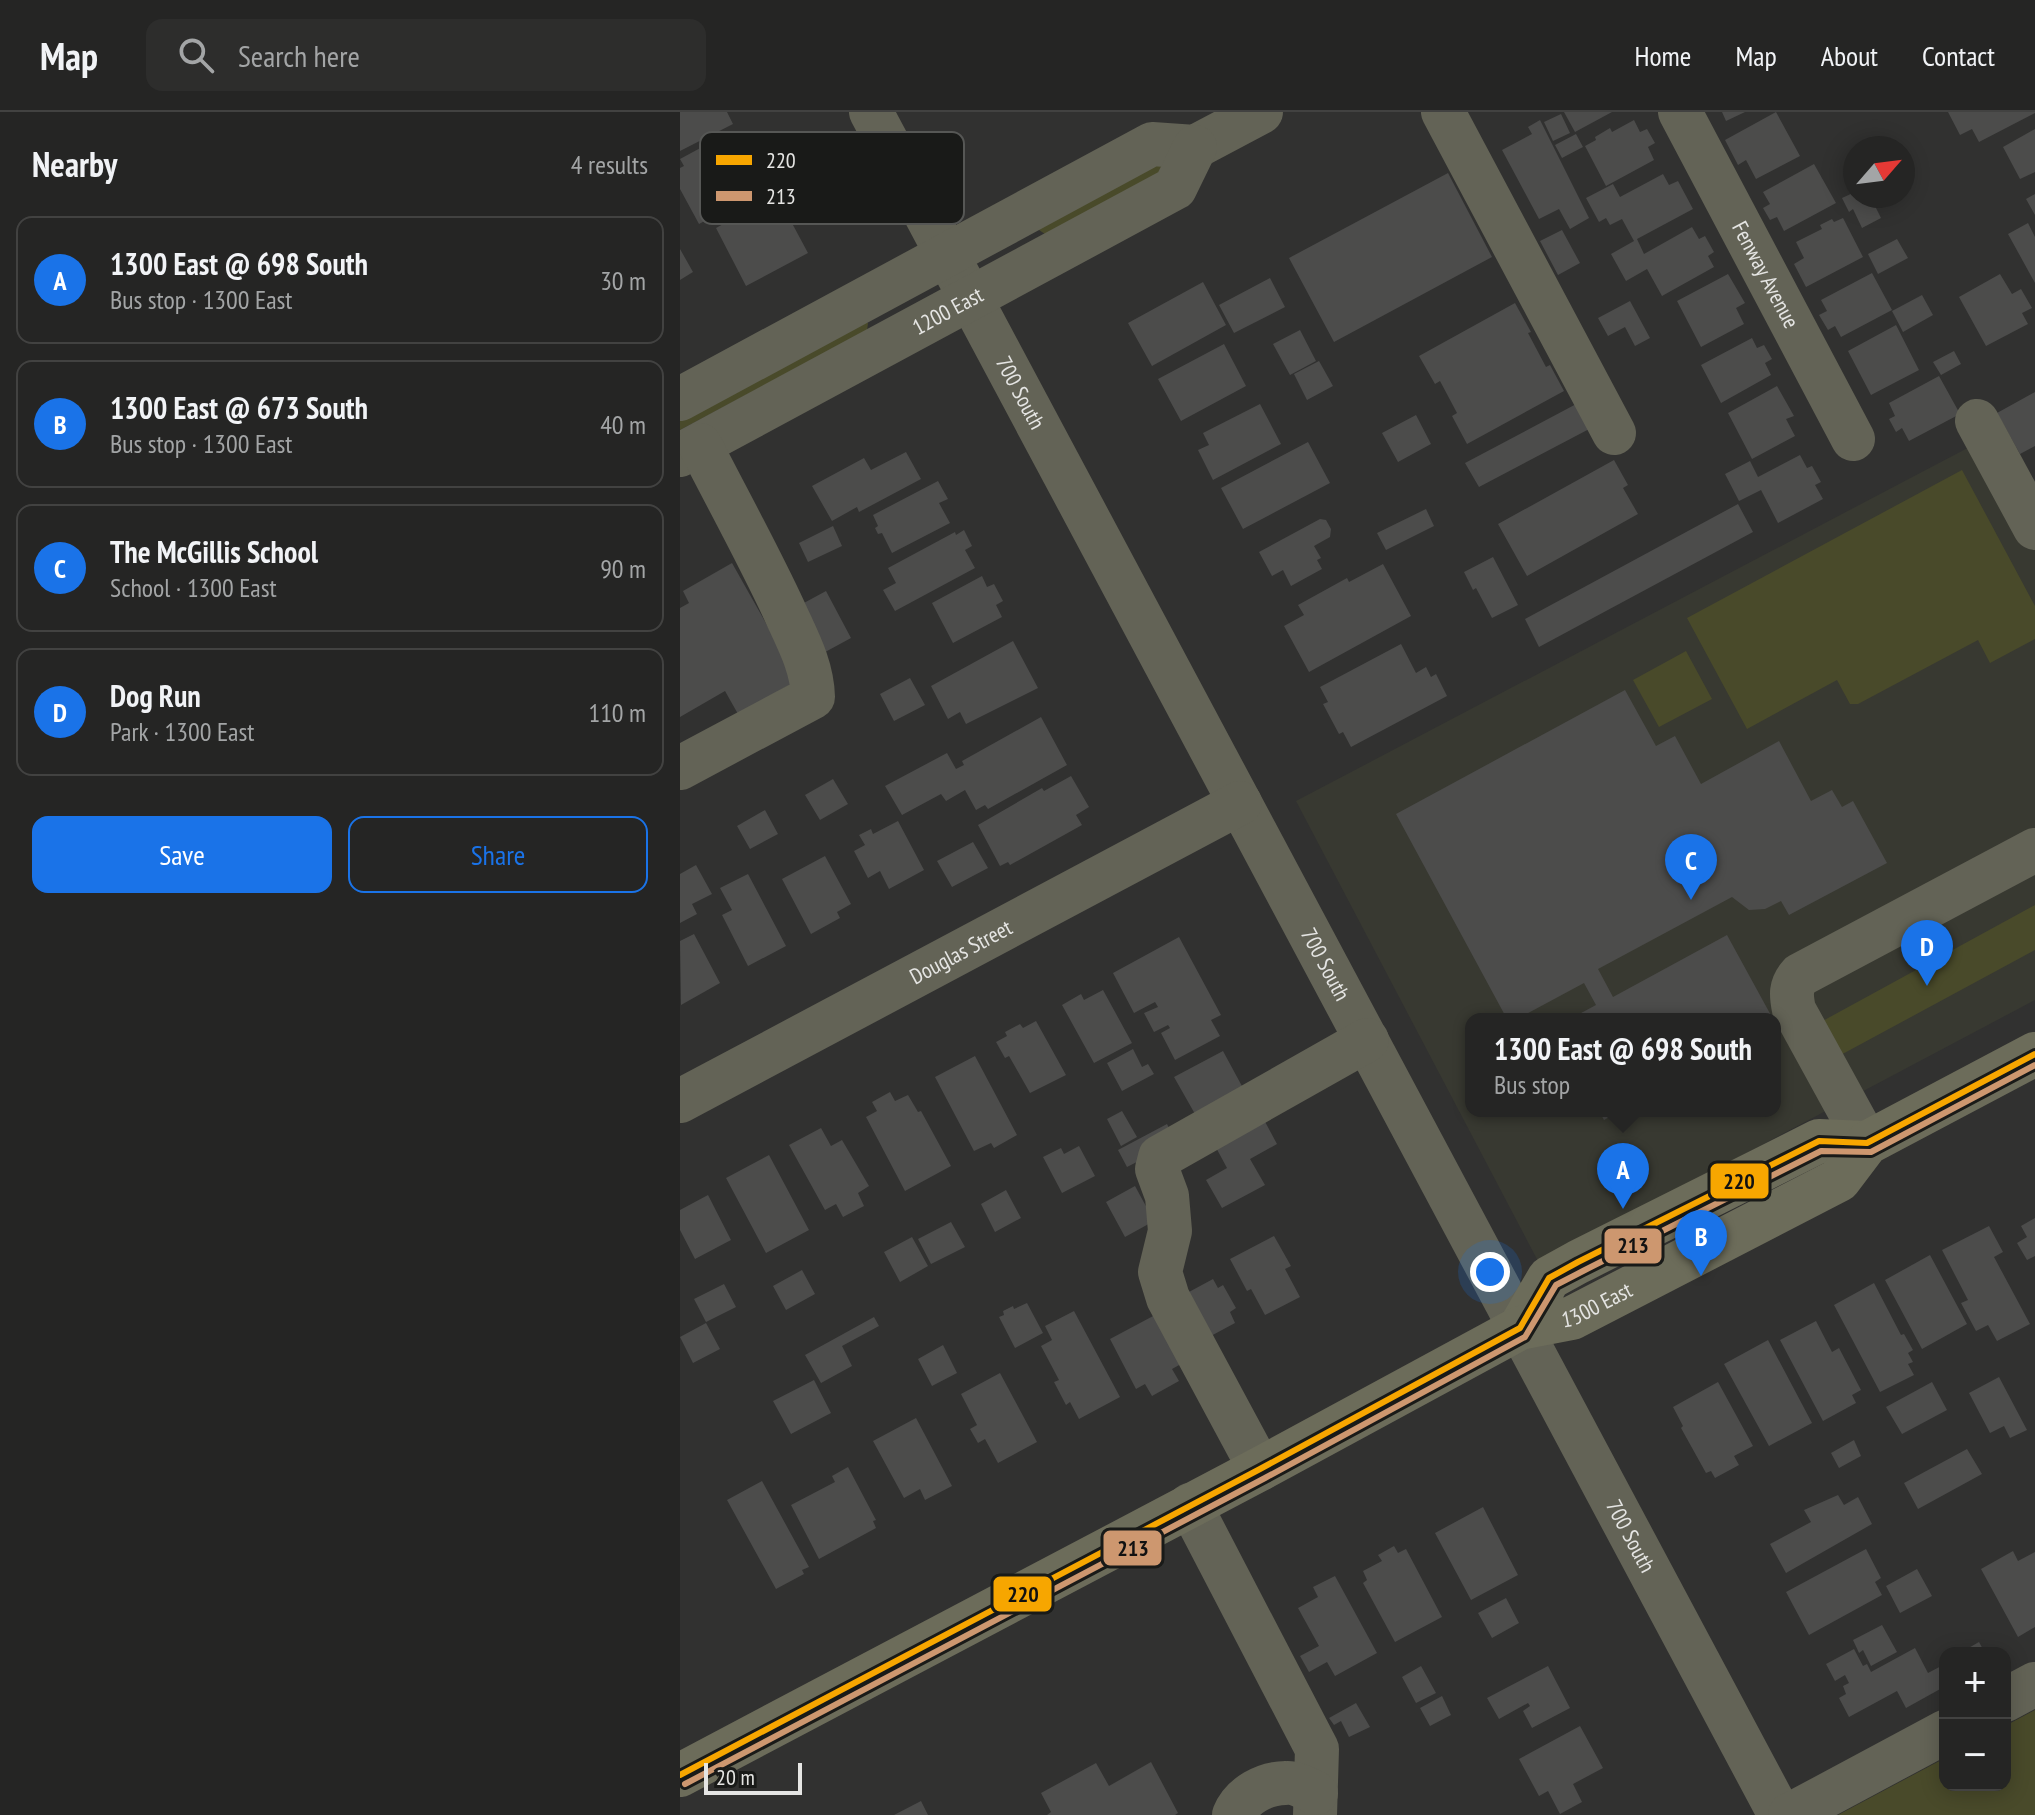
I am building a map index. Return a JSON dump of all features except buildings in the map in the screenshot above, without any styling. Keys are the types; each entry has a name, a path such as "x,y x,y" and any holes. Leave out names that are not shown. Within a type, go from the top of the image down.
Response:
{"main road":[{"path":"1867,1143 2032,1063"},
{"name":"1300 East","path":"1520,1328 1549,1278 1578,1262 1819,1141 1867,1143"},
{"path":"680,1775 1520,1328"}],"street":[{"name":"700 South","path":"871,112 882,132"},
{"path":"680,399 1152,144 1195,147 1261,112"},
{"path":"1443,112 1614,433"},
{"name":"Fenway Avenue","path":"1680,112 1853,439"},
{"name":"1200 East","path":"690,450 1175,188 1195,147"},
{"name":"700 South","path":"931,224 1780,1815"},
{"path":"1977,421 2035,528"},
{"path":"680,768 813,697 812,675 802,649 756,549 690,450"},
{"name":"Douglas Street","path":"680,1101 1240,803"},
{"path":"1867,1143 1794,1010 1791,994 1794,982 1800,975 2035,850"},
{"path":"1260,1469 1168,1298 1160,1272 1170,1231 1167,1196 1157,1169 1160,1157 1367,1040"},
{"path":"1190,1505 1317,1749 1316,1804"},
{"path":"2011,1697 2035,1684"},
{"path":"1790,1815 1939,1735"},
{"path":"1234,1815 1237,1807 1260,1788 1288,1782 1316,1804"}],"shaded area":[{"path":"1979,442 2035,547 2035,1000 1539,1263 1296,801"}],"green space":[{"path":"1153,156 1170,167 1048,236 1039,230 1037,225"},
{"path":"863,322 868,323 867,331 680,430 680,419"},
{"path":"1962,470 2035,606 2035,639 1990,663 1978,640 1858,704 1850,704 1837,680 1747,729 1687,618"},
{"path":"1686,651 1712,699 1659,727 1633,680"},
{"path":"2035,905 2035,950 1837,1057 1819,1023"},
{"path":"2035,1710 2035,1815 1838,1815 1939,1761 1939,1791 2011,1791 2011,1723"}],"transit line":[{"name":"220","path":"680,1775 1520,1328 1549,1278 1578,1262 1819,1141 1867,1143 2035,1054"},
{"name":"213","path":"685,1784 1525,1337 1556,1285 1821,1151 1871,1152 2035,1065"}],"place":[{"name":"The McGillis School","path":"1691,900"},
{"name":"Dog Run","path":"1927,986"},
{"name":"1300 East @ 698 South","path":"1623,1209"},
{"name":"1300 East @ 673 South","path":"1701,1276"}]}
